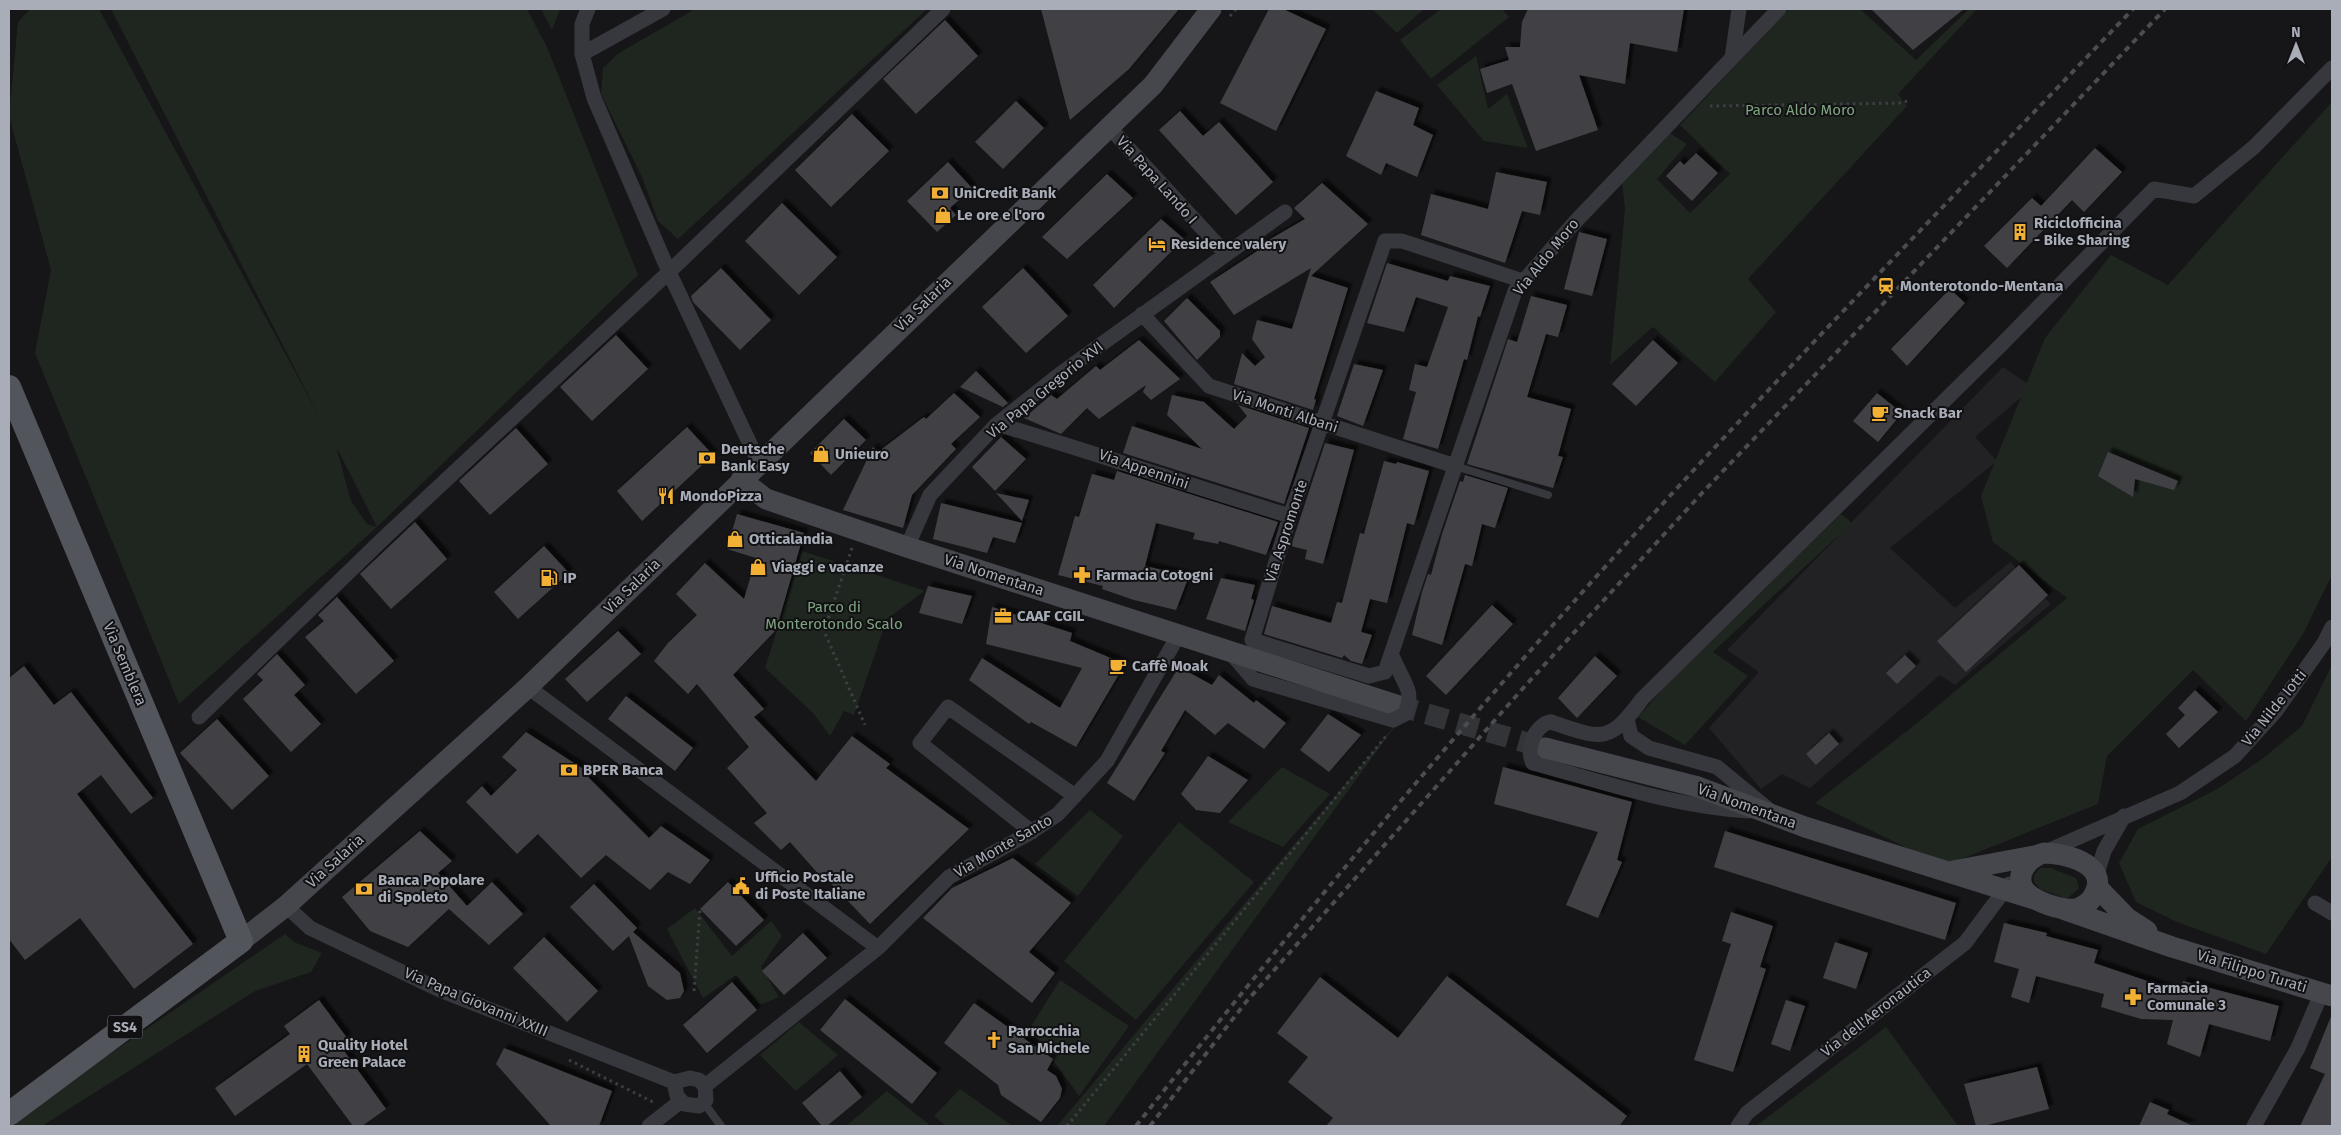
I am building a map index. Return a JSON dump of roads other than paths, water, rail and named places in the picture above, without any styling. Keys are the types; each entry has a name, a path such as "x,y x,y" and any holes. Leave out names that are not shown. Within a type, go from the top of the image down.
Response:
{"main road":[{"name":"Via Salaria","path":"9,1114 286,906 528,687 1153,85 1218,16"},
{"name":"Via Semblera","path":"9,388 241,941"},
{"name":"Via Nomentana","path":"741,480 766,499 907,547 1229,651 1396,714"},
{"name":"Via Nomentana","path":"1539,756 1686,784 1781,819 2040,901"},
{"path":"2065,855 2086,864 2097,882 2092,900 2082,907 2063,909 2040,901 2023,888 2021,877 2034,858 2065,855"},
{"name":"Via Nomentana","path":"1947,872 2034,858"},
{"name":"Via Filippo Turati","path":"2097,882 2127,918 2172,947"},
{"name":"Via Filippo Turati","path":"2063,909 2172,947 2327,994"}],"street":[{"path":"588,9 582,24 582,54 594,98 670,272 759,463"},
{"path":"582,54 663,9"},
{"path":"199,717 393,529 670,272 943,9"},
{"path":"1732,58 1739,9"},
{"name":"Via Aldo Moro","path":"1392,656 1515,291 1575,222 1778,9"},
{"path":"1539,756 1530,758 1530,750 1538,727 1543,723 1551,722 1594,736 1605,734 1627,718 1642,699 2002,345 2154,189 2194,196 2254,147 2332,68"},
{"name":"Via Papa Lando I","path":"1109,127 1226,254"},
{"path":"1142,314 1285,212"},
{"name":"Via Aspromonte","path":"1252,640 1290,516 1385,240 1402,240 1524,281"},
{"name":"Via Monti Albani","path":"1142,314 1209,386 1456,466"},
{"name":"Via Papa Gregorio XVI","path":"907,547 930,495 997,424 1060,374 1142,314"},
{"name":"Via Appennini","path":"997,424 1105,456 1290,516"},
{"name":"Via Nilde Iotti","path":"2034,858 2124,816 2180,793 2235,756 2275,712 2324,643 2332,627"},
{"name":"Via Monte Santo","path":"705,1086 878,948 949,877 1032,832 1058,814 1106,761 1179,634"},
{"path":"1229,651 1252,640 1369,676 1385,672 1392,656"},
{"path":"1392,656 1409,691 1410,702 1405,714 1396,714"},
{"path":"528,687 878,948"},
{"path":"1032,832 920,743 948,707 1075,796"},
{"path":"1627,718 1632,736 1649,748 1717,767 1781,819"},
{"path":"2097,882 2104,851 2124,816"},
{"name":"Via dell'Aeronautica","path":"1738,1126 1747,1113 1964,943 2005,890 2014,875 2034,858"},
{"path":"2315,903 2332,913"},
{"name":"Via Papa Giovanni XXIII","path":"286,906 310,928 440,990 674,1082"},
{"path":"2254,1126 2327,994"},
{"path":"690,1078 699,1080 705,1086 707,1094 704,1103 699,1106 689,1106 681,1101 674,1089 674,1082 690,1078"},
{"path":"649,1126 681,1101"}],"lane":[{"path":"1456,466 1548,495"},
{"path":"704,1103 721,1126"}],"tunnel":[{"path":"1396,705 1545,748"}],"railway":[{"path":"1136,1126 1247,986 1361,848 1595,578 1795,362 2133,9"},
{"path":"1150,1126 1246,1002 1525,686 1703,492 2165,9"}],"place":[{"name":"UniCredit Bank","path":"940,193"},
{"name":"Le ore e l'oro","path":"943,215"},
{"name":"Riciclofficina - Bike Sharing","path":"2020,232"},
{"name":"Residence valery","path":"1157,244"},
{"name":"Monterotondo-Mentana","path":"1886,286"},
{"name":"Snack Bar","path":"1880,413"},
{"name":"Unieuro","path":"821,454"},
{"name":"Deutsche Bank Easy","path":"707,458"},
{"name":"MondoPizza","path":"666,496"},
{"name":"Otticalandia","path":"735,539"},
{"name":"Viaggi e vacanze","path":"758,567"},
{"name":"Farmacia Cotogni","path":"1082,575"},
{"name":"IP","path":"549,578"},
{"name":"CAAF CGIL","path":"1003,616"},
{"name":"Caffè Moak","path":"1118,666"},
{"name":"BPER Banca","path":"569,770"},
{"name":"Ufficio Postale di Poste Italiane","path":"741,886"},
{"name":"Banca Popolare di Spoleto","path":"364,889"},
{"name":"Farmacia Comunale 3","path":"2133,997"},
{"name":"Parrocchia San Michele","path":"994,1040"},
{"name":"Quality Hotel Green Palace","path":"304,1054"}],"park label":[{"name":"Parco Aldo Moro","path":"1800,110"},
{"name":"Parco di Monterotondo Scalo","path":"834,616"}]}
